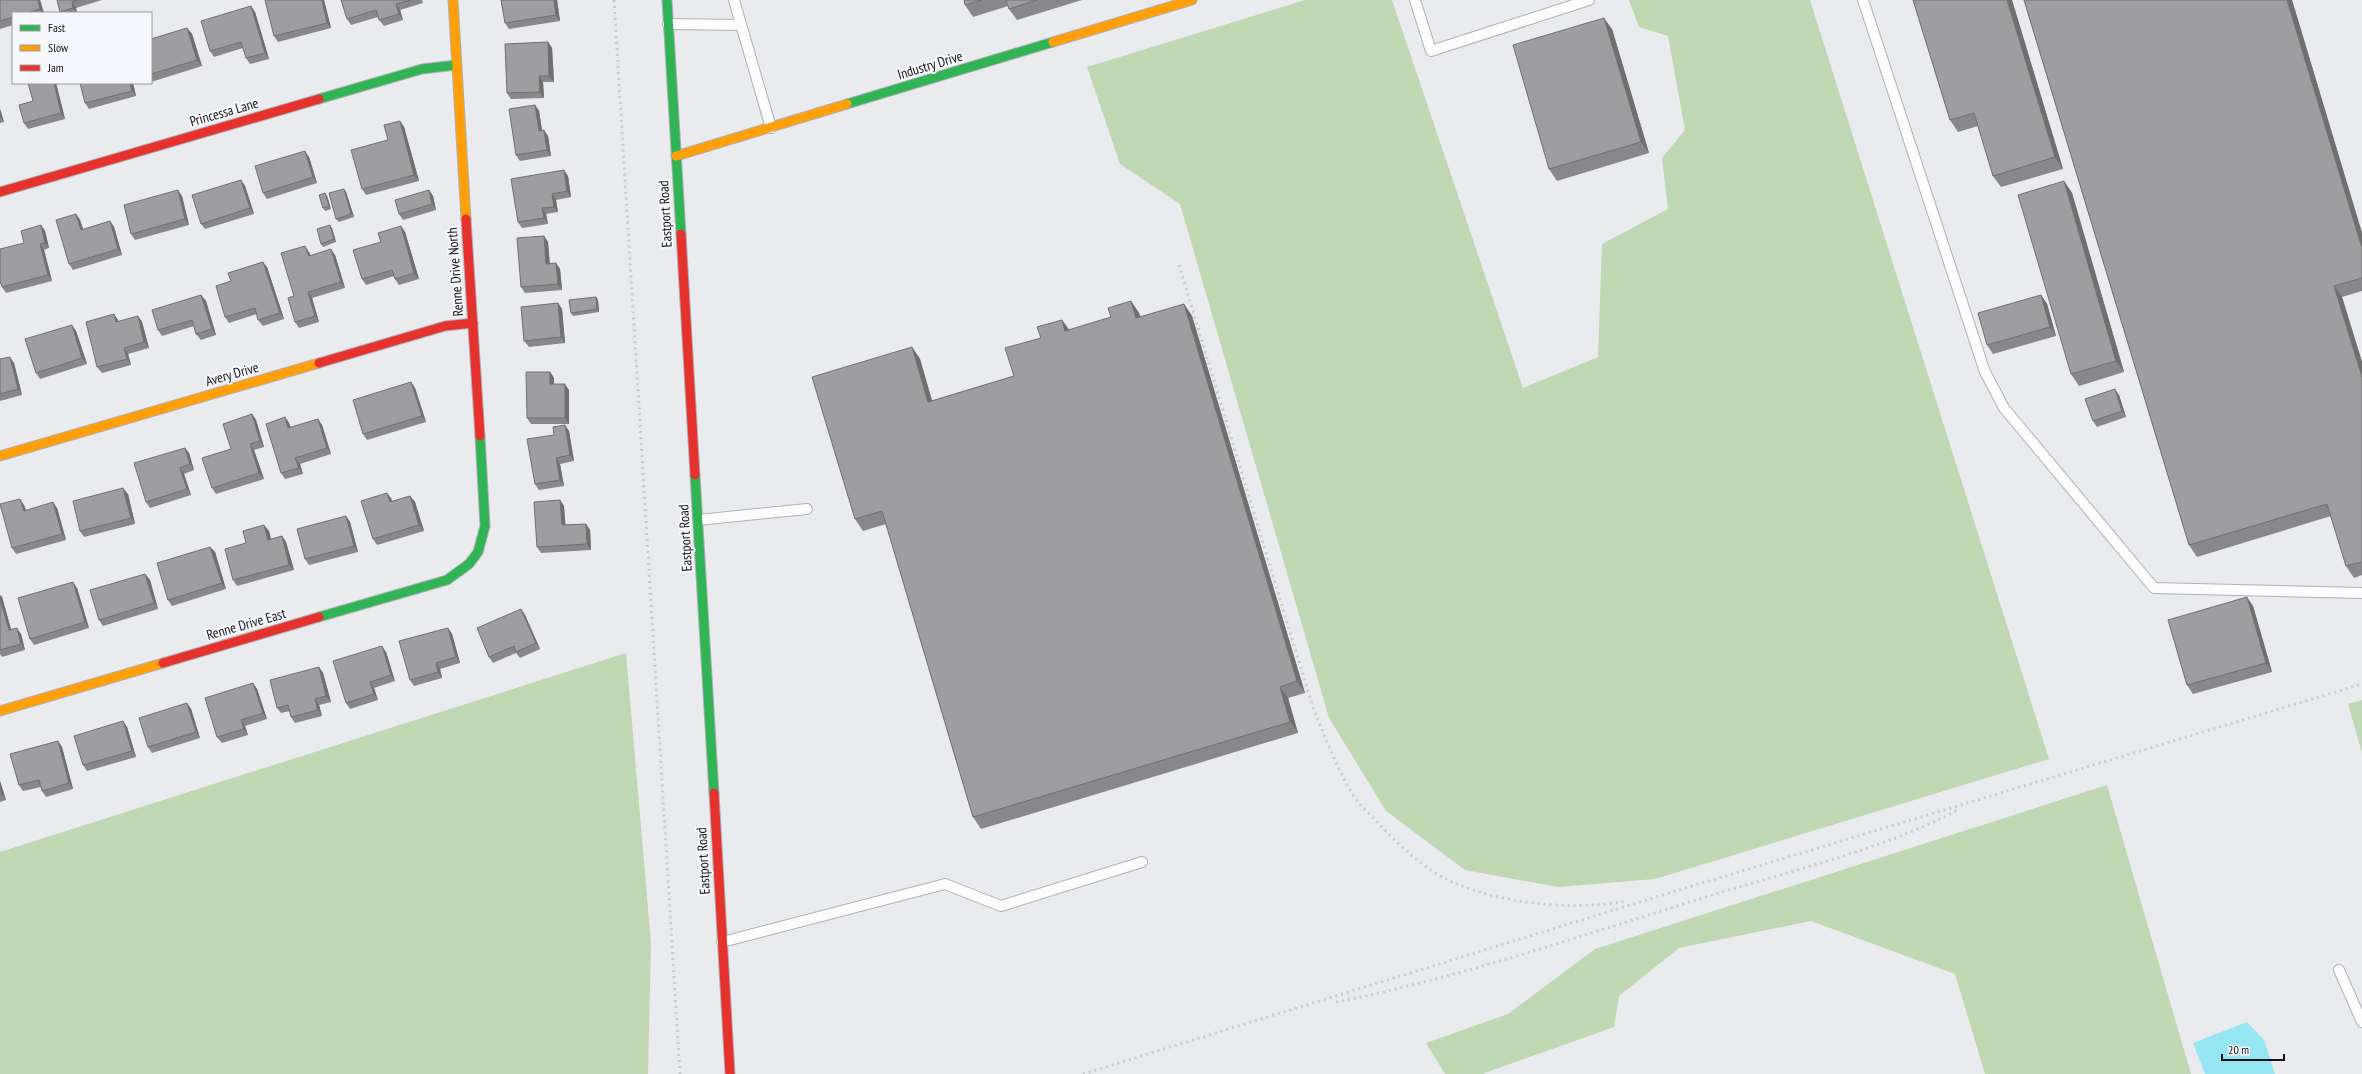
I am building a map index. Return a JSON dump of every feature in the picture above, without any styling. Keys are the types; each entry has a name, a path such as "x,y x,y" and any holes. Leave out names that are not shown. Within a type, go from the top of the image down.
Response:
{"street":[{"name":"Renne Drive North","path":"453,0 485,526 483,541"},
{"name":"Eastport Road","path":"667,0 730,1074"},
{"name":"Industry Drive","path":"676,156 1192,0"},
{"name":"Princessa Lane","path":"0,192 422,68 456,65"},
{"name":"Avery Drive","path":"0,456 445,326 473,323"},
{"name":"Renne Drive East","path":"0,711 447,580 465,570 477,556 483,541"}],"lane":[{"path":"734,0 771,128"},
{"path":"1415,0 1431,50 1589,0"},
{"path":"1863,0 1985,372 2004,408 2154,588 2362,593"},
{"path":"668,24 740,25"},
{"path":"698,520 807,509"},
{"path":"722,942 945,884 1001,906 1142,862"},
{"path":"2339,970 2362,1022"}],"green space":[{"path":"1305,0 1392,0 1523,388 1598,357 1602,244 1668,209 1662,158 1685,130 1668,36 1639,27 1629,0 1810,0 2049,759 1655,879 1558,887 1465,870 1386,811 1329,718 1180,204 1120,164 1087,67"},
{"path":"626,653 651,943 648,1074 0,1074 0,852"},
{"path":"2362,700 2362,753 2348,704"},
{"path":"2107,785 2191,1074 1985,1074 1955,974 1811,921 1679,948 1619,996 1614,1027 1482,1074 1445,1074 1426,1043 1508,1014 1595,949"}],"water":[{"path":"2247,1022 2264,1040 2275,1074 2205,1074 2193,1043"}],"building":[{"path":"0,0 38,0 40,9 30,12 12,12 12,17 0,21"},
{"path":"57,0 78,0 72,2 73,8 60,12"},
{"path":"265,0 322,0 327,23 274,36"},
{"path":"341,0 411,0 396,4 399,14 379,20 376,10 347,19"},
{"path":"501,0 554,0 556,15 505,23"},
{"path":"964,0 982,0 965,5"},
{"path":"1006,0 1037,0 1009,9"},
{"path":"1913,0 2007,0 2055,157 1993,176 1974,113 1950,120"},
{"path":"2024,0 2287,0 2362,248 2362,278 2334,286 2362,377 2362,562 2346,566 2327,504 2189,545"},
{"path":"251,6 265,53 246,58 241,42 210,51 201,21"},
{"path":"1604,18 1641,142 1549,169 1513,45"},
{"path":"187,28 197,60 152,74 152,39"},
{"path":"548,42 549,76 539,76 540,92 507,93 505,44"},
{"path":"28,84 54,84 61,113 24,123 19,105 33,101"},
{"path":"80,84 130,84 132,91 85,103"},
{"path":"535,105 539,131 544,130 547,150 516,155 509,109"},
{"path":"400,121 414,175 362,189 351,150 388,140 384,125"},
{"path":"305,151 313,177 263,193 255,166"},
{"path":"564,170 567,191 552,194 554,207 542,208 544,218 518,222 511,179"},
{"path":"241,180 250,208 201,224 192,195"},
{"path":"2064,181 2116,361 2071,374 2018,195"},
{"path":"344,189 351,214 336,219 329,193"},
{"path":"178,190 185,219 131,234 124,205"},
{"path":"429,190 432,204 399,214 395,200"},
{"path":"325,193 329,206 323,208 319,195"},
{"path":"76,214 81,230 110,221 118,249 69,264 56,220"},
{"path":"41,225 45,243 40,244 48,275 2,287 0,281 0,249 24,243 21,231"},
{"path":"330,225 334,239 321,244 317,229"},
{"path":"401,226 414,273 395,279 392,270 362,279 353,250 381,242 378,233"},
{"path":"544,236 546,264 556,263 558,284 521,287 517,238"},
{"path":"305,246 309,256 331,249 341,282 308,292 315,316 295,322 288,298 294,296 281,253"},
{"path":"263,262 280,313 258,320 255,308 225,317 216,286 231,281 228,273"},
{"path":"201,295 212,329 196,334 192,320 158,330 152,310"},
{"path":"2041,295 2050,327 1987,345 1978,313"},
{"path":"596,297 597,309 571,313 569,300"},
{"path":"1131,301 1136,318 1184,304 1297,681 1280,687 1290,722 973,817 882,511 855,519 812,377 912,347 928,402 1014,376 1005,348 1041,338 1037,327 1062,320 1065,331 1111,317 1108,308"},
{"path":"558,303 561,337 524,341 521,307"},
{"path":"114,314 116,322 138,316 144,342 124,348 127,359 97,367 86,322"},
{"path":"72,325 82,358 36,373 25,339"},
{"path":"10,357 18,389 0,394 0,359"},
{"path":"526,372 550,372 550,384 565,384 565,418 527,418"},
{"path":"411,382 422,416 363,434 353,400"},
{"path":"2115,389 2122,411 2093,421 2085,399"},
{"path":"252,414 260,441 250,444 259,473 212,488 202,458 231,449 223,424"},
{"path":"285,417 288,428 318,419 327,448 295,458 299,468 281,473 266,424"},
{"path":"565,425 570,455 556,458 560,480 535,484 527,439 554,435 553,427"},
{"path":"185,448 190,464 180,468 187,489 146,502 134,463"},
{"path":"123,488 131,518 80,531 73,501"},
{"path":"387,493 390,502 410,496 419,525 373,539 361,501"},
{"path":"20,499 24,511 53,502 62,534 12,548 0,504"},
{"path":"560,500 562,525 586,524 587,544 537,547 534,502"},
{"path":"346,516 354,546 305,559 297,529"},
{"path":"264,525 268,540 282,536 289,565 233,580 225,549 246,543 243,531"},
{"path":"210,547 222,583 168,600 157,563"},
{"path":"145,574 154,603 99,620 90,590"},
{"path":"73,582 85,622 30,639 18,598"},
{"path":"2247,597 2266,663 2187,685 2168,620"},
{"path":"0,599 9,630 17,628 21,644 0,650"},
{"path":"521,609 536,643 516,652 514,646 489,657 477,628"},
{"path":"448,628 456,657 436,663 438,672 410,680 399,641"},
{"path":"382,646 391,675 370,682 374,694 346,703 333,661"},
{"path":"319,667 326,696 315,699 318,710 291,717 288,705 277,708 270,680"},
{"path":"253,683 263,713 241,720 244,729 217,737 205,698"},
{"path":"187,703 196,732 148,747 139,718"},
{"path":"123,721 132,751 83,765 74,736"},
{"path":"58,741 69,783 42,791 39,780 19,785 10,754"}],"railway":[{"path":"614,0 680,1074"},
{"path":"1179,265 1313,708 1337,765 1355,798 1392,837 1425,866 1452,882 1475,891 1526,902 1553,905 1604,904 1626,901"},
{"path":"1083,1074 1669,893 2362,684"},
{"path":"1336,1002 1431,980 1524,954 1709,896 1837,858 1900,836 1960,809"}],"traffic: fast":[{"path":"667,0 681,234"},
{"path":"847,104 1053,42"},
{"path":"319,99 422,69 456,65"},
{"path":"319,617 447,580 469,564 478,552 485,526 480,436"},
{"path":"695,475 714,793"}],"traffic: slow":[{"path":"453,0 466,219"},
{"path":"1053,42 1192,0"},
{"path":"676,156 847,104"},
{"path":"0,456 319,363"},
{"path":"0,711 163,663"}],"traffic: jam":[{"path":"0,192 319,99"},
{"path":"466,219 480,436"},
{"path":"681,234 695,475"},
{"path":"319,363 445,326 473,323"},
{"path":"163,663 319,617"},
{"path":"714,793 730,1074"}]}
